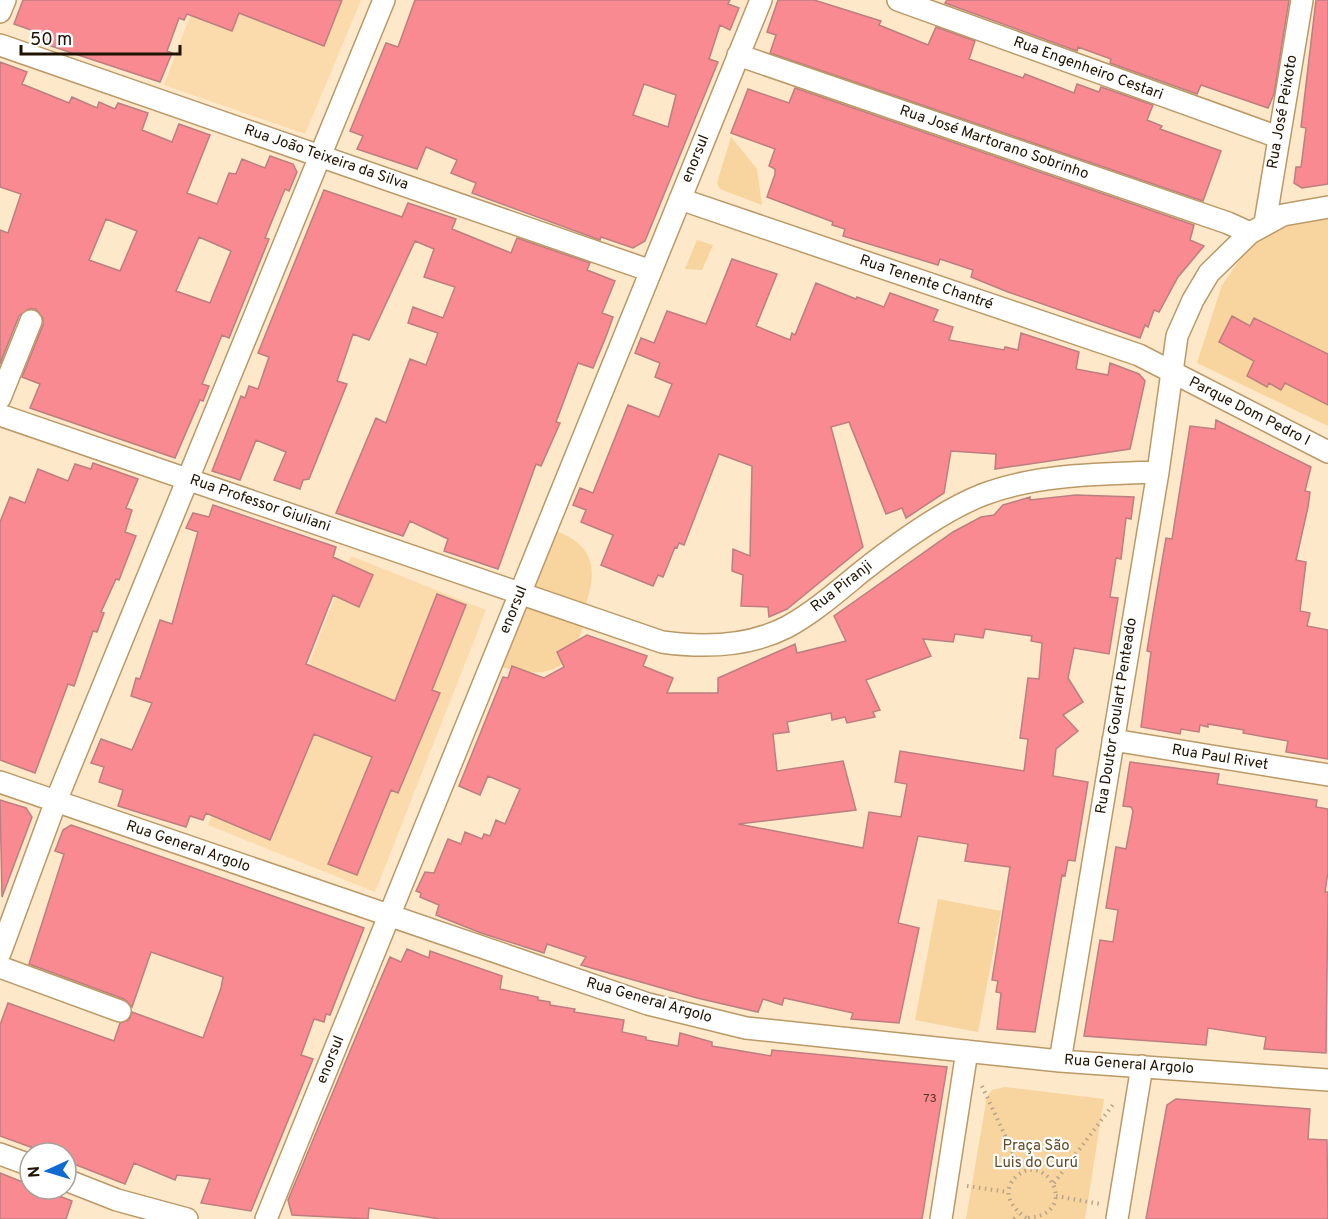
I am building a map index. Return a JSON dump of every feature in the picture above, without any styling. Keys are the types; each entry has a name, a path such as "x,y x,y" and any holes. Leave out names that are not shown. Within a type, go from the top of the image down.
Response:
{"street":[{"path":"0,12 5,0"},
{"path":"0,952 56,801 384,0"},
{"name":"enorsul","path":"266,1219 761,0"},
{"name":"Rua Engenheiro Cestari","path":"898,0 1278,137"},
{"name":"Rua José Peixoto","path":"1257,228 1278,137 1302,0"},
{"name":"Rua João Teixeira da Silva","path":"0,45 651,271"},
{"name":"Rua José Martorano Sobrinho","path":"738,55 1228,223 1257,228"},
{"name":"Rua Tenente Chantré","path":"680,199 1139,355 1170,371"},
{"path":"1257,228 1283,215 1328,207"},
{"name":"Rua Doutor Goulart Penteado","path":"1060,1061 1158,472 1170,371 1177,336 1193,300 1209,273 1257,228"},
{"path":"0,398 30,321"},
{"name":"Parque Dom Pedro I","path":"1170,371 1328,453"},
{"name":"Rua Professor Giuliani","path":"0,415 520,593"},
{"name":"Rua Piranji","path":"520,593 662,642 717,646 746,641 787,627 815,609 874,562 942,517 981,495 1011,486 1039,482 1101,474 1158,472"},
{"name":"Rua Paul Rivet","path":"1113,740 1328,775"},
{"name":"Rua General Argolo","path":"0,782 648,1004 746,1028 1060,1061 1328,1080"},
{"path":"0,967 120,1011"},
{"path":"941,1219 967,1051"},
{"path":"1118,1214 1142,1066"},
{"path":"0,1154 18,1161"},
{"path":"78,1184 117,1200 187,1219"}],"path":[{"path":"981,1081 1022,1172"},
{"path":"1054,1183 1122,1093"},
{"path":"1034,1170 1045,1174 1054,1183 1056,1196 1052,1208 1041,1217 1028,1219 1018,1214 1010,1205 1008,1192 1012,1180 1022,1172 1034,1170"},
{"path":"947,1182 1008,1192"},
{"path":"1056,1196 1118,1214"},
{"path":"1014,1219 1018,1214"}],"shaded area":[{"path":"196,0 361,0 305,134 164,85"},
{"path":"351,556 486,610 375,892 208,825 255,706 288,718"}],"green space":[{"path":"731,137 757,169 762,205 720,189 717,183"},
{"path":"1328,216 1328,426 1197,363 1222,285 1260,231"},
{"path":"697,240 713,245 702,270 685,269"},
{"path":"550,529 575,541 588,557 592,578 585,606 527,586"},
{"path":"520,604 583,626 578,643 566,661 548,671 538,672 517,671 496,665"},
{"path":"938,899 1001,911 978,1032 915,1020"},
{"name":"Praça São Luis do Curú","path":"1005,1087 1104,1099 1085,1219 966,1219 987,1097 992,1090"}],"building":[{"path":"23,0 342,0 324,46 239,13 232,31 187,14 184,20 179,18 167,51 172,53 160,82 45,44 48,36 14,24"},
{"path":"415,0 730,0 728,4 739,8 730,30 720,25 709,59 718,62 645,241 633,248 601,237 600,240 472,193 476,183 451,173 457,160 426,147 417,169 357,149 363,136 350,131 386,43 398,47","holes":["644,84 676,95 668,127 633,115"]},
{"path":"778,0 814,0 881,21 879,25 928,45 936,27 975,41 969,59 1023,78 1025,74 1074,93 1077,84 1099,92 1101,87 1153,105 1147,120 1162,126 1160,129 1221,151 1203,201 770,53 776,35 767,32"},
{"path":"947,0 1289,0 1274,94 1268,108 1201,85 1197,94 1110,63 1111,59 1078,47 1077,51 945,3"},
{"path":"1316,0 1328,0 1328,184 1302,188 1294,183 1296,167 1301,167 1306,128 1301,127"},
{"path":"0,62 27,72 22,84 69,103 72,97 97,108 99,102 115,109 118,103 148,113 142,130 172,142 179,124 210,135 187,193 217,204 229,173 236,174 242,159 265,168 270,156 293,164 297,172 289,191 285,189 265,238 269,239 229,338 222,335 202,384 209,386 203,401 200,400 175,458 30,408 40,384 22,377 43,325 43,319 36,309 29,309 19,316 0,364 0,230 8,233 21,194 0,187","holes":["106,219 137,231 120,271 89,260","199,237 231,251 210,303 176,291"]},
{"path":"795,88 1194,225 1190,240 1204,246 1178,277 1159,312 1154,310 1148,327 1145,325 1140,338 971,277 973,270 940,259 938,265 843,236 845,229 832,225 833,222 767,197 775,174 775,169 769,166 775,149 731,133 748,89 789,103"},
{"path":"324,190 402,217 408,203 456,219 452,229 511,253 517,238 590,263 587,270 615,281 602,313 613,317 607,334 593,368 578,363 556,422 560,423 541,466 536,464 498,569 444,551 448,539 410,521 403,536 336,513 376,418 386,423 410,359 426,365 438,333 408,323 413,307 443,318 455,287 424,277 434,249 415,241 369,340 353,334 337,381 347,384 309,479 303,480 300,489 274,480 286,452 256,440 240,480 212,471 241,396 245,398 249,386 258,389 269,357 258,353"},
{"path":"732,259 777,274 756,326 790,340 792,333 795,335 816,283 884,307 890,293 938,310 933,321 953,327 949,340 1004,350 1005,347 1018,350 1021,333 1079,352 1076,369 1108,375 1110,363 1139,374 1145,381 1130,449 995,469 996,454 951,451 944,493 906,518 902,508 886,514 849,422 831,427 863,547 787,609 769,617 768,607 741,606 743,575 732,571 733,549 750,556 752,466 719,454 684,545 679,543 677,548 675,547 663,577 658,575 653,586 601,565 613,535 581,522 586,510 573,505 580,488 593,493 628,405 659,417 672,384 655,377 660,363 635,353 641,338 654,343 667,311 706,324"},
{"path":"1232,316 1250,326 1254,318 1328,354 1328,405 1285,383 1281,390 1269,383 1267,387 1247,376 1254,361 1219,342"},
{"path":"1216,420 1311,467 1305,491 1310,492 1308,507 1296,560 1306,562 1300,611 1310,613 1307,626 1328,630 1328,759 1286,752 1288,741 1243,733 1244,730 1208,724 1208,727 1200,725 1199,732 1181,729 1180,734 1141,727 1151,652 1147,651 1153,614 1166,538 1172,539 1190,426 1215,429"},
{"path":"93,463 138,479 126,508 132,510 125,532 136,536 119,580 116,579 101,612 104,613 97,632 93,631 74,686 68,684 35,773 0,760 0,522 10,497 25,503 38,469 68,481 75,464 91,469"},
{"path":"1076,495 1134,497 1131,519 1126,518 1121,559 1116,558 1110,597 1118,598 1109,654 1074,648 1068,678 1083,702 1063,715 1078,731 1056,749 1053,776 1088,782 1075,861 1068,860 1065,876 1062,875 1035,1032 997,1029 1001,993 996,992 998,981 992,980 1010,867 965,861 968,844 918,836 898,923 919,928 899,1023 851,1019 853,1013 784,998 782,1005 763,999 758,1012 697,998 581,965 586,957 547,944 544,953 481,933 436,915 439,905 420,897 421,893 416,891 425,872 434,873 448,839 461,844 465,832 482,839 484,834 490,836 496,820 505,824 520,789 488,776 480,795 459,786 503,677 508,678 512,666 544,678 564,667 557,652 587,635 647,656 643,666 673,678 667,693 718,693 718,678 795,644 797,653 846,641 834,616 953,532 981,517 994,515 1003,505 1030,497 1030,500","holes":["985,629 1032,636 1031,641 1042,643 1039,679 1028,678 1020,738 1028,739 1024,771 900,751 895,782 907,784 901,817 869,812 863,848 738,824 856,810 843,761 777,771 773,734 789,732 787,722 831,713 832,720 845,717 847,723 875,717 873,712 880,710 866,680 931,656 923,639 953,642 955,634 983,638"]},
{"path":"213,505 336,547 333,557 373,575 359,607 333,595 306,664 395,701 437,594 466,605 432,690 440,693 398,793 391,790 357,875 328,864 372,757 314,734 270,840 206,813 203,820 190,816 186,827 118,806 123,790 99,782 104,767 91,763 101,739 132,750 152,703 131,696 136,678 140,679 160,620 172,624 198,532 186,528 193,513 209,517"},
{"path":"1130,762 1219,774 1217,784 1317,800 1316,807 1328,809 1328,872 1325,892 1328,892 1326,1053 1264,1049 1266,1037 1208,1028 1206,1045 1084,1036 1100,940 1113,942 1118,910 1106,908 1116,847 1126,849 1133,811 1131,807 1123,806"},
{"path":"0,800 26,808 32,817 2,897"},
{"path":"71,825 364,928 330,1015 326,1014 324,1022 314,1019 301,1055 313,1059 251,1211 201,1203 210,1179 177,1175 175,1180 134,1163 125,1184 78,1166 78,1141 18,1143 0,1136 0,1025 8,1003 114,1041 120,1023 129,1020 132,1012 203,1038 221,988 223,977 151,952 132,1007 124,999 29,964 64,854 55,851 63,830"},
{"path":"407,949 429,958 430,951 502,976 500,989 538,997 538,1000 550,1002 550,1005 575,1009 574,1012 624,1020 622,1032 646,1037 646,1040 678,1046 680,1033 712,1042 712,1046 771,1056 772,1050 947,1067 922,1219 440,1219 369,1208 368,1219 292,1215 288,1200 390,957 401,962"},
{"path":"1176,1099 1310,1109 1308,1139 1327,1140 1328,1219 1146,1219 1167,1105"},
{"path":"0,1173 18,1180 18,1201 72,1201 66,1219 0,1219"}]}
